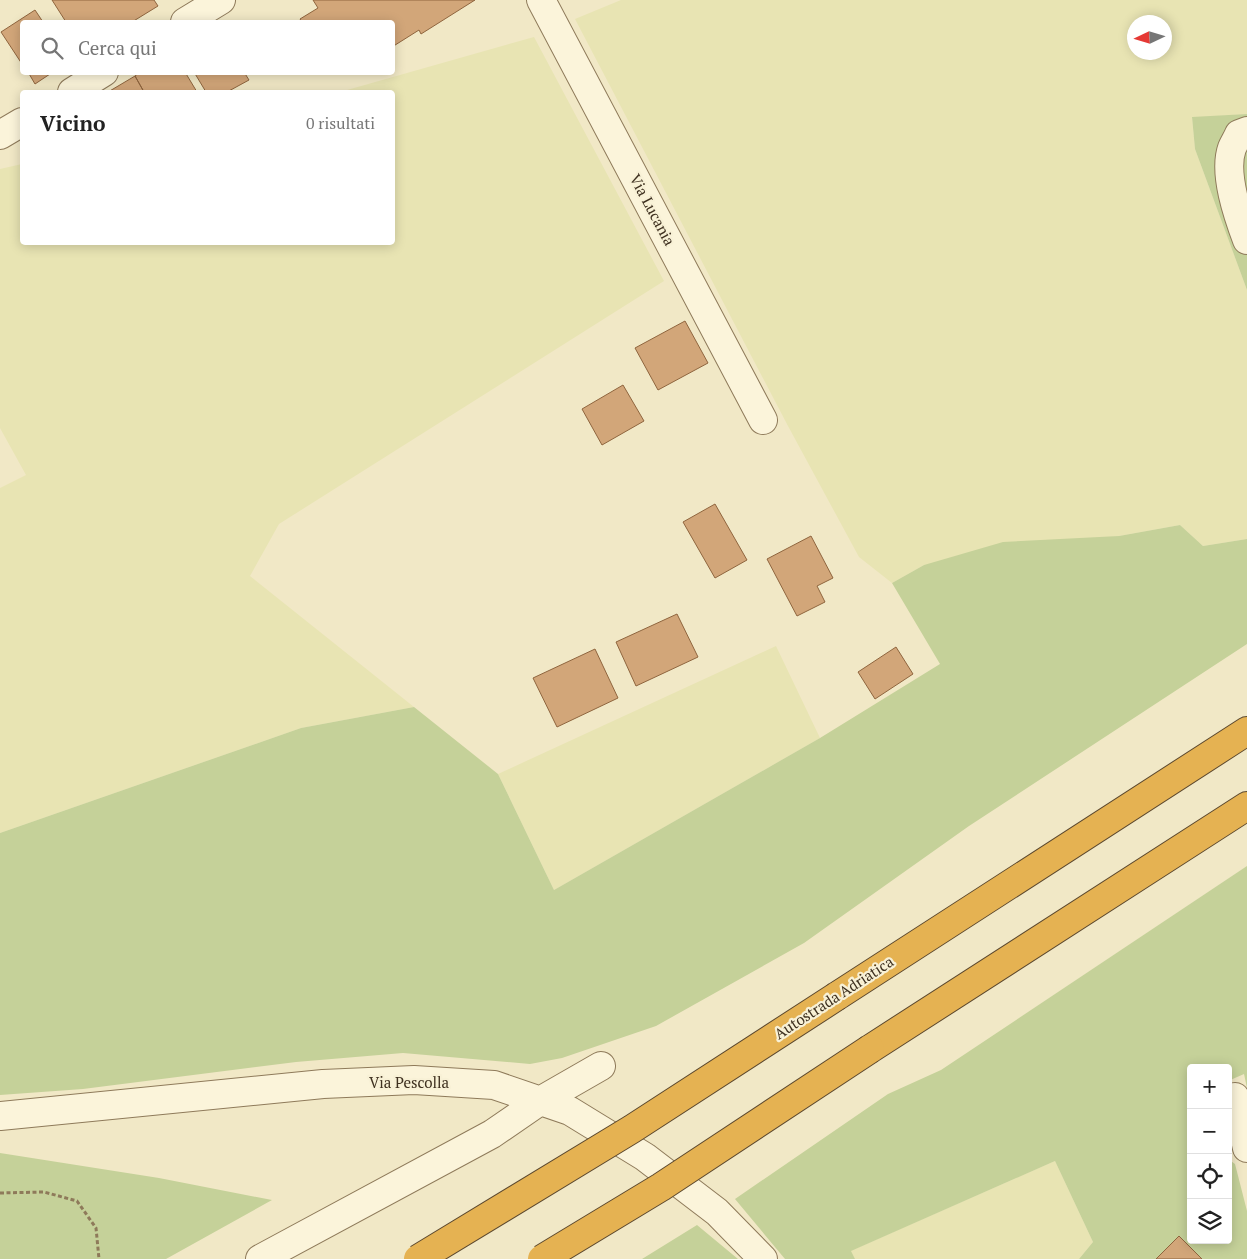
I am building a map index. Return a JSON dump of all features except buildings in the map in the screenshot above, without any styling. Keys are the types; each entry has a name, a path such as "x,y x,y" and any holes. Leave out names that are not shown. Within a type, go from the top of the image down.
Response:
{"highway":[{"name":"Autostrada Adriatica","path":"418,1259 632,1129 1247,731"},
{"path":"542,1259 661,1187 870,1049 1247,806"}],"street":[{"path":"188,20 221,0"},
{"name":"Via Lucania","path":"551,3 763,420"},
{"path":"75,90 99,75"},
{"path":"0,135 20,123"},
{"path":"1247,131 1239,134 1231,150 1230,179 1240,221 1247,240"},
{"path":"260,1259 492,1134 540,1101 601,1066"},
{"name":"Via Pescolla","path":"0,1116 323,1084 414,1080 494,1086 570,1111 645,1157 717,1212 763,1259"},
{"path":"1235,1097 1247,1148"}],"path":[{"path":"0,1193 44,1192 78,1201 96,1228 99,1259"}],"shaded area":[{"path":"621,0 1247,0 1247,114 1192,118 1195,149 1247,290 1247,539 1203,546 1180,525 924,565 892,583 859,557 788,426 575,19"},
{"path":"534,37 664,281 279,524 250,576 414,707 301,728 0,833 0,488 26,475 0,428 0,169 20,164 20,245 395,245 395,90 347,90"},
{"path":"776,646 820,738 554,890 498,774"},
{"path":"1055,1161 1093,1242 1079,1259 855,1259 850,1251"}],"green space":[{"path":"1247,114 1247,290 1195,149 1192,117"},
{"path":"1180,525 1203,546 1247,539 1247,644 969,826 804,943 656,1026 562,1058 530,1064 403,1053 296,1062 83,1089 0,1095 0,833 301,728 414,707 498,774 554,890 820,738 940,664 892,583 924,565 1003,542 1119,536"},
{"path":"1247,866 1247,1088 1244,1074 1232,1079 1232,1064 1187,1064 1187,1244 1179,1236 1156,1259 1079,1259 1093,1242 1055,1161 851,1251 855,1259 785,1259 735,1199 888,1094 941,1070"},
{"path":"0,1153 159,1178 272,1200 166,1259 0,1259"},
{"path":"1232,1162 1235,1164 1247,1211 1247,1259 1202,1259 1187,1244 1232,1244"},
{"path":"697,1225 738,1259 642,1259"}]}
